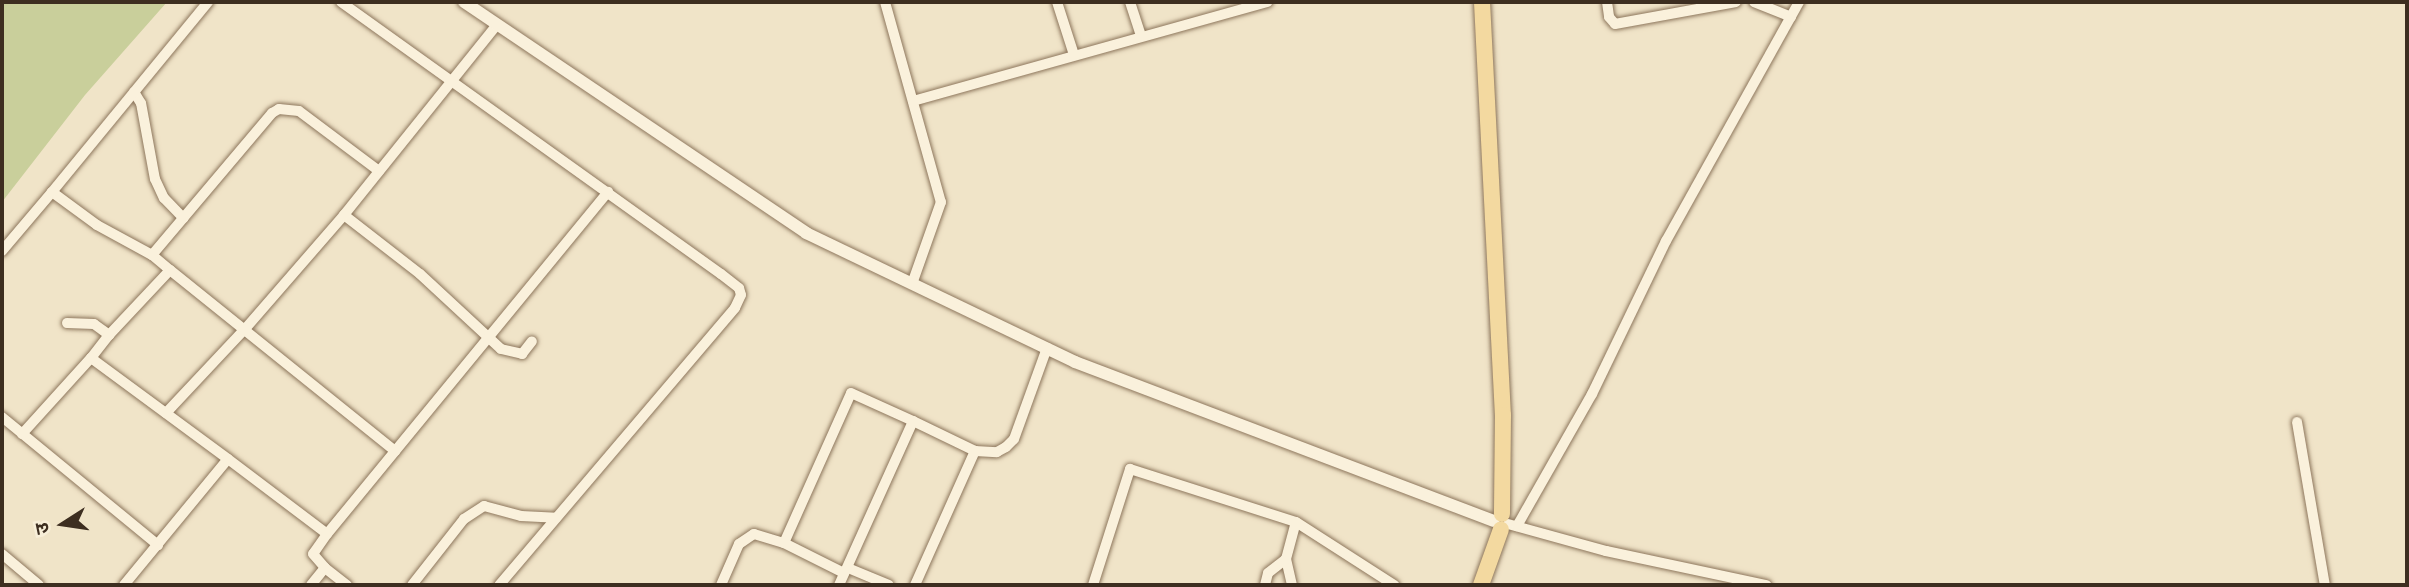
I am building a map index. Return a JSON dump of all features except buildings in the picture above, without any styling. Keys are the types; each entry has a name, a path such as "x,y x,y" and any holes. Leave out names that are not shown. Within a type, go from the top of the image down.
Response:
{"main road":[{"path":"1481,585 1504,523 1503,415 1482,2"}],"street":[{"path":"2,251 208,2"},
{"path":"341,2 721,274 739,288 741,295 735,308 499,585"},
{"path":"464,2 806,233 1047,348 1504,523 1606,551 1766,585"},
{"path":"884,2 941,202 912,284"},
{"path":"1057,2 1074,55"},
{"path":"1130,2 1141,35"},
{"path":"913,101 1141,35 1267,2"},
{"path":"1607,2 1609,17 1615,24 1736,2"},
{"path":"1754,2 1791,17"},
{"path":"1504,523 1592,394 1666,241 1799,2"},
{"path":"166,413 245,329 344,215 497,25"},
{"path":"134,92 141,103 155,178 164,198 183,218"},
{"path":"152,255 272,113 279,109 299,111 379,170"},
{"path":"52,192 97,225 152,255 395,451"},
{"path":"347,585 325,568 313,554 608,192"},
{"path":"344,215 420,274 505,351 518,354 526,352 532,341"},
{"path":"22,434 170,270"},
{"path":"67,323 94,324 109,335"},
{"path":"784,543 851,393 975,451 997,452 1014,439 1047,348"},
{"path":"91,358 327,534"},
{"path":"2,417 158,545"},
{"path":"839,585 914,421"},
{"path":"2297,422 2325,585"},
{"path":"915,585 975,451"},
{"path":"124,585 228,459"},
{"path":"1093,585 1130,469 1296,522 1394,585"},
{"path":"412,585 464,519 484,506 521,516 556,518"},
{"path":"1292,585 1286,559 1296,522"},
{"path":"721,585 739,544 748,535 763,536 784,543 889,585"},
{"path":"2,554 39,585"},
{"path":"1265,585 1268,573 1286,559"},
{"path":"310,585 325,568"}],"green space":[{"path":"2,2 167,2 85,95 2,202"}]}
